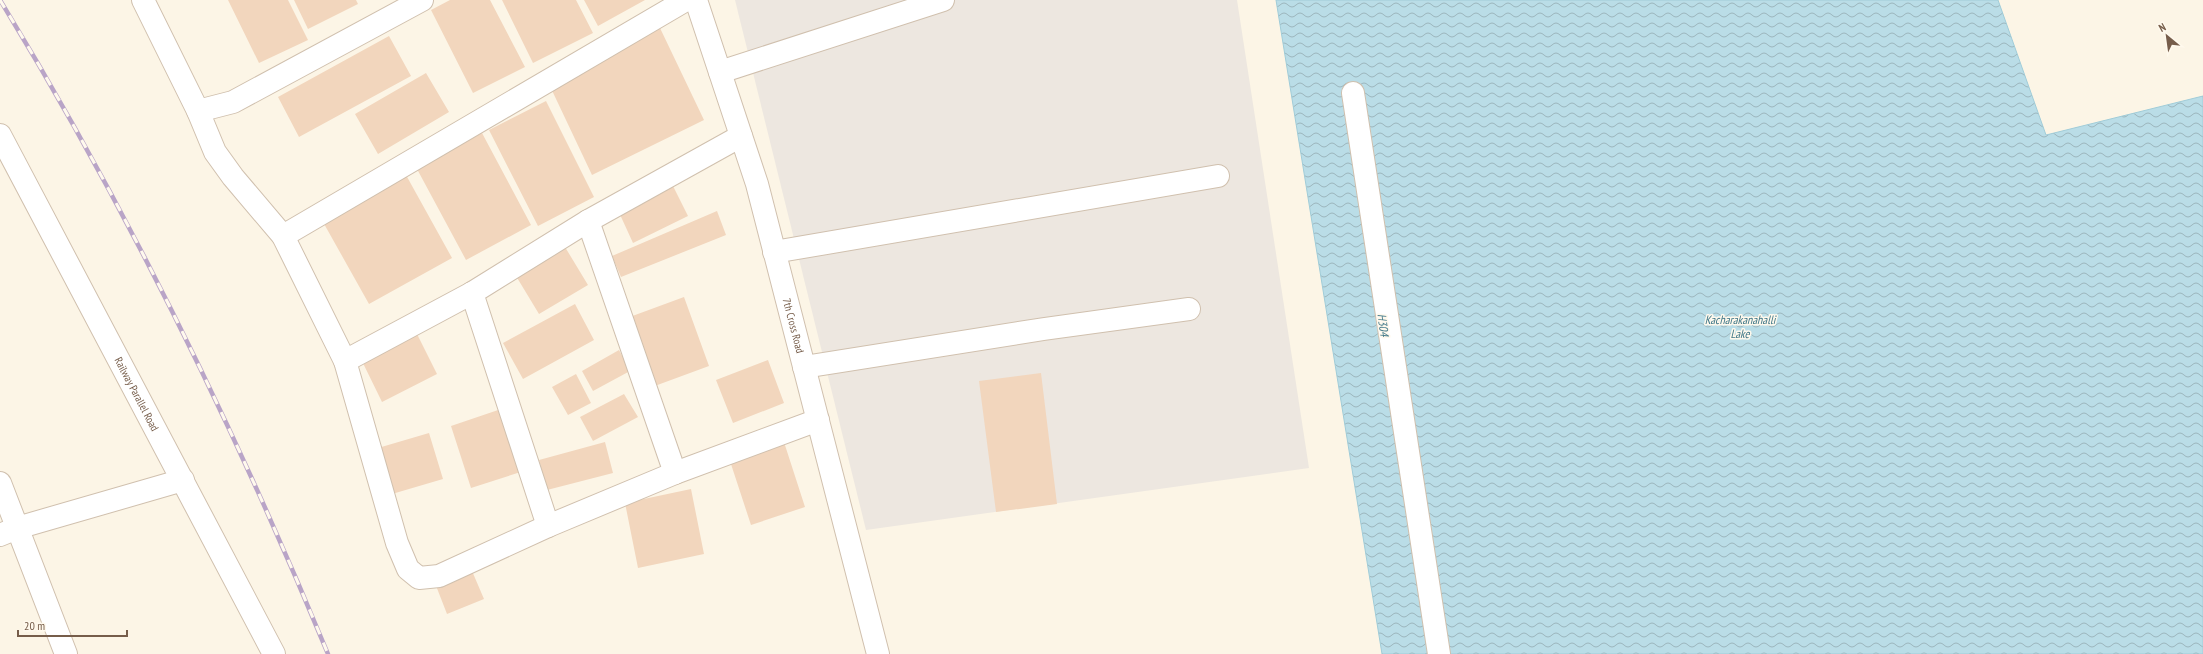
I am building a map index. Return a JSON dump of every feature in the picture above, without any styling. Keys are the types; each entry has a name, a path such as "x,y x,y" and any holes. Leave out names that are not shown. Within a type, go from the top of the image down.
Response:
{"street":[{"path":"198,111 233,102 422,0"},
{"path":"283,236 686,0"},
{"name":"7th Cross Road","path":"696,0 757,184 878,654"},
{"path":"720,72 943,0"},
{"path":"146,1 198,111 215,152 233,177 283,236 346,361 397,543 408,569 419,578 439,576 548,526 675,473 818,420"},
{"path":"1353,93 1439,654"},
{"name":"Railway Parallel Road","path":"0,135 274,654"},
{"path":"346,361 472,293 588,221 741,136"},
{"path":"774,252 1218,176"},
{"path":"588,221 675,473"},
{"path":"472,293 548,526"},
{"path":"804,367 1044,328 1189,309"},
{"path":"8,531 183,480"},
{"path":"0,483 8,531 66,654"}],"shaded area":[{"path":"735,0 1237,0 1309,468 866,530"}],"water":[{"name":"Kacharakanahalli Lake","path":"1276,0 1998,0 2046,135 2203,96 2203,654 1382,654"}],"building":[{"path":"228,0 288,0 308,40 259,63"},
{"path":"294,0 356,0 358,4 308,29"},
{"path":"450,0 490,0 525,67 473,93 431,10"},
{"path":"502,0 576,0 593,33 533,63"},
{"path":"584,0 645,0 598,26"},
{"path":"660,28 704,120 592,175 548,82"},
{"path":"389,36 411,76 299,137 278,97"},
{"path":"426,73 449,112 378,154 355,114"},
{"path":"546,101 594,197 538,226 489,130"},
{"path":"482,133 531,225 466,260 417,169"},
{"path":"406,175 452,258 369,304 323,222"},
{"path":"671,182 688,216 633,243 617,208"},
{"path":"717,211 726,235 621,277 612,256"},
{"path":"565,247 588,285 539,314 516,276"},
{"path":"684,297 709,366 652,387 627,318"},
{"path":"575,304 594,340 523,379 503,343"},
{"path":"416,332 437,374 382,402 361,359"},
{"path":"619,350 630,371 593,391 582,371"},
{"path":"768,360 784,403 733,423 716,380"},
{"path":"1041,373 1057,504 996,512 979,381"},
{"path":"576,374 591,403 568,415 552,387"},
{"path":"624,394 638,417 593,441 580,417"},
{"path":"507,407 527,470 471,488 451,426"},
{"path":"429,433 443,479 392,494 378,448"},
{"path":"783,439 805,507 751,525 729,458"},
{"path":"605,442 613,473 547,490 539,460"},
{"path":"691,489 704,554 638,568 625,503"},
{"path":"469,564 484,599 447,614 433,578"}],"railway":[{"path":"0,0 92,158 177,321 255,486 328,654"}],"water label":[{"name":"H304","path":"1383,325"}]}
